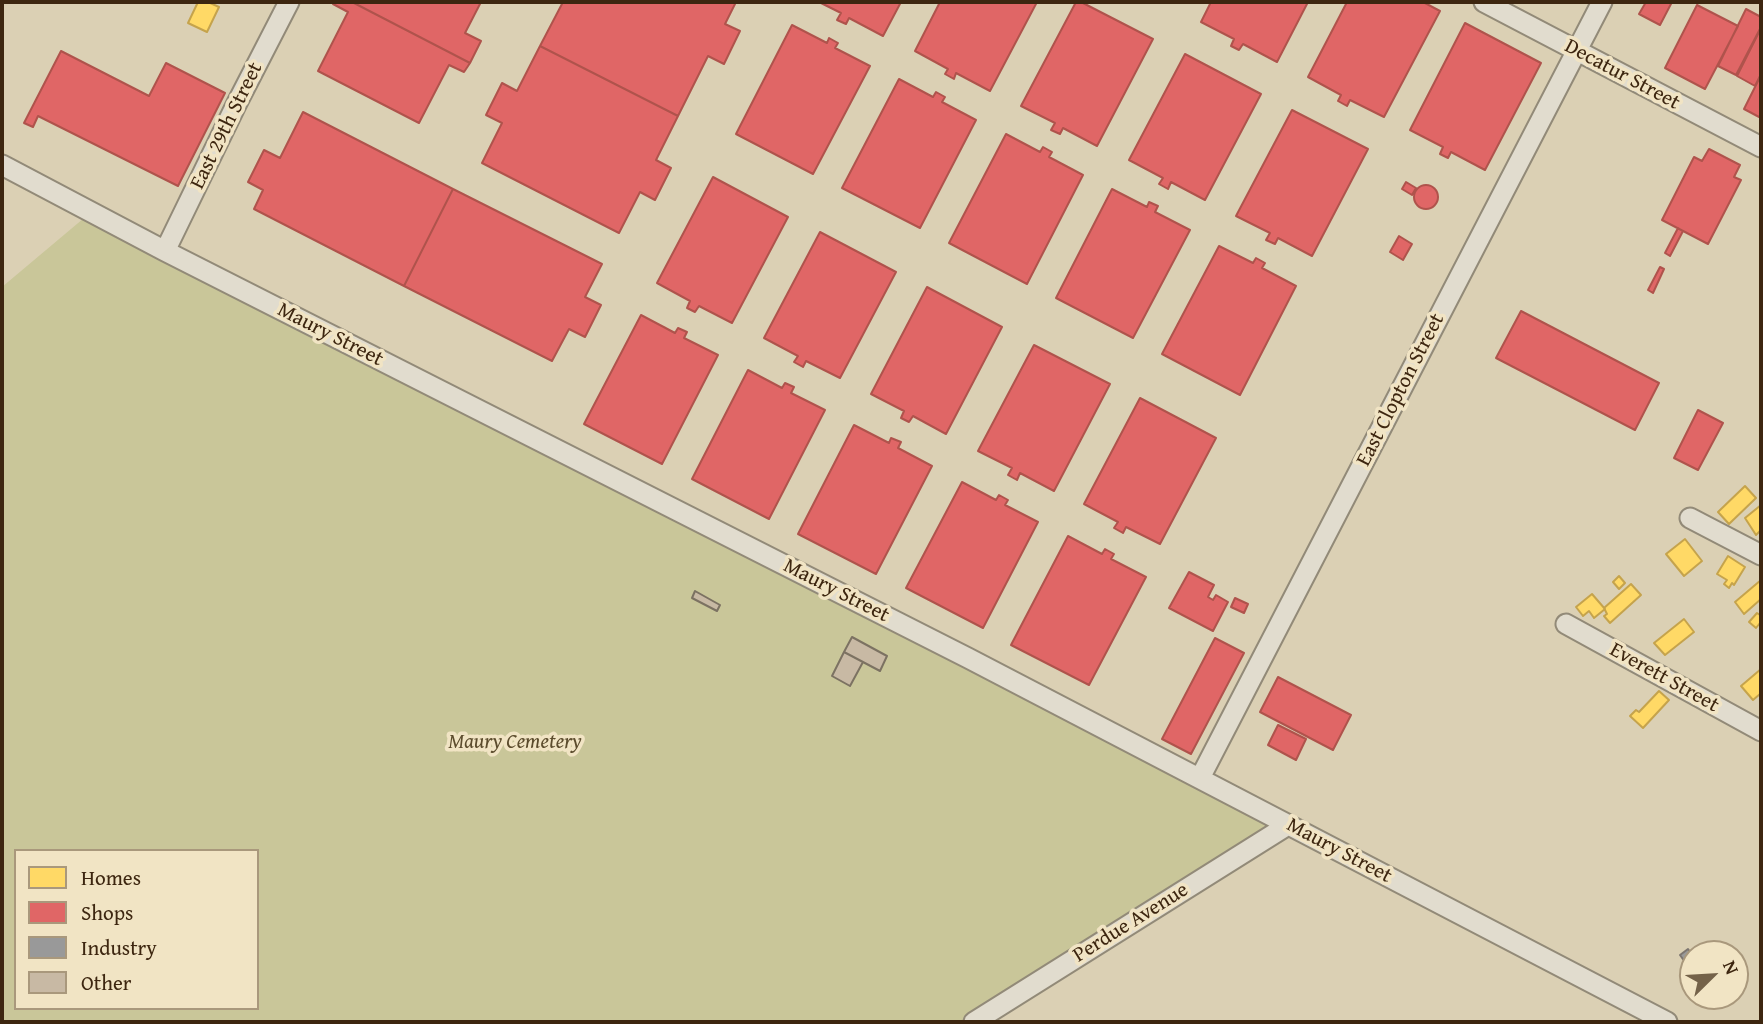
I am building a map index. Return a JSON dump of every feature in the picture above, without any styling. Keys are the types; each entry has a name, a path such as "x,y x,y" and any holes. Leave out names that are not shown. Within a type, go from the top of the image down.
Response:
{"street":[{"name":"East 29th Street","path":"165,251 289,2"},
{"name":"Decatur Street","path":"1484,2 1761,147"},
{"name":"East Clopton Street","path":"1200,778 1602,2"},
{"name":"Maury Street","path":"2,165 165,251 968,658 1667,1022"},
{"path":"1690,518 1761,555"},
{"name":"Everett Street","path":"1566,624 1759,727"},
{"name":"Perdue Avenue","path":"974,1022 1288,825"}],"green space":[{"name":"Maury Cemetery","path":"90,213 1295,828 978,1022 2,1022 2,287"}],"building: Homes":[{"path":"198,2 208,2 219,7 207,32 188,23"},
{"path":"1745,486 1756,498 1729,524 1718,512"},
{"path":"1761,505 1761,530 1756,535 1745,518"},
{"path":"1685,539 1702,561 1684,576 1666,554"},
{"path":"1728,556 1745,567 1734,585 1732,583 1729,588 1724,584 1727,580 1717,574"},
{"path":"1619,576 1625,583 1619,589 1613,582"},
{"path":"1761,580 1761,599 1744,614 1735,602"},
{"path":"1631,584 1641,595 1610,623 1604,616 1607,614 1604,608"},
{"path":"1592,594 1605,609 1594,618 1589,611 1583,616 1576,607"},
{"path":"1761,612 1761,625 1760,623 1756,628 1749,622"},
{"path":"1684,619 1694,632 1665,655 1654,643"},
{"path":"1761,669 1761,695 1753,700 1741,686"},
{"path":"1659,691 1669,700 1643,728 1630,716 1636,710 1639,712"}],"building: Shops":[{"path":"352,2 470,63 464,72 449,65 419,123 318,71 348,12 333,4"},
{"path":"352,2 481,2 465,33 481,41 470,63"},
{"path":"563,2 736,2 725,24 740,31 724,64 708,56 678,116 540,46"},
{"path":"819,2 901,2 883,36 849,18 846,24 837,20 841,13"},
{"path":"940,2 1037,2 990,91 956,73 954,79 945,74 948,69 915,51"},
{"path":"1076,2 1081,2 1153,39 1097,146 1063,128 1060,134 1051,130 1055,123 1021,106"},
{"path":"1211,2 1308,2 1277,62 1243,44 1239,50 1231,46 1234,39 1201,22"},
{"path":"1347,2 1423,2 1440,11 1384,117 1350,100 1347,106 1338,101 1341,95 1308,77"},
{"path":"1646,2 1672,2 1660,25 1639,14"},
{"path":"1697,5 1738,26 1705,89 1665,68"},
{"path":"1746,9 1761,17 1761,27 1736,75 1718,66"},
{"path":"1465,23 1541,63 1485,170 1451,152 1448,158 1440,154 1443,147 1410,130"},
{"path":"792,25 827,43 829,38 838,43 835,48 870,66 813,174 736,134"},
{"path":"1761,28 1761,74 1755,86 1737,76"},
{"path":"540,46 678,116 656,160 671,168 655,200 640,192 619,233 482,163 502,123 486,115 502,83 517,91"},
{"path":"61,51 149,96 166,63 225,93 178,186 38,116 33,127 24,123"},
{"path":"1185,54 1261,94 1205,200 1171,182 1168,189 1159,184 1163,178 1129,160"},
{"path":"1761,75 1761,118 1744,109"},
{"path":"899,79 933,97 936,92 945,97 942,102 976,120 920,228 842,188"},
{"path":"1292,110 1368,149 1312,256 1278,238 1275,244 1266,240 1270,233 1236,216"},
{"path":"303,112 453,189 404,286 254,209 263,190 248,182 264,150 280,158"},
{"path":"1006,134 1040,152 1043,147 1052,152 1049,157 1083,175 1027,284 949,243"},
{"path":"1709,149 1740,165 1734,177 1741,180 1708,244 1662,220 1694,157 1702,161"},
{"path":"713,177 788,217 732,323 699,306 695,312 687,308 690,301 657,283"},
{"path":"1406,182 1416,188 1412,195 1402,189"},
{"path":"1426,185 1435,188 1438,197 1435,206 1426,209 1417,206 1414,197 1417,188"},
{"path":"453,189 602,264 585,297 601,305 585,337 569,329 552,361 404,286"},
{"path":"1112,189 1147,207 1149,202 1158,206 1155,212 1190,230 1133,338 1056,298"},
{"path":"1678,228 1683,231 1670,256 1665,253"},
{"path":"820,232 896,272 840,378 806,361 803,367 794,362 798,356 764,338"},
{"path":"1399,236 1412,244 1403,260 1390,252"},
{"path":"1219,246 1253,263 1256,258 1265,263 1262,268 1296,286 1240,395 1162,354"},
{"path":"1660,267 1664,269 1653,293 1648,290"},
{"path":"927,287 1002,327 946,434 913,416 909,422 901,418 904,411 871,394"},
{"path":"1521,311 1659,383 1635,430 1496,358"},
{"path":"641,315 675,333 678,328 687,332 684,338 718,355 662,464 584,424"},
{"path":"1034,345 1110,384 1054,491 1020,473 1017,480 1008,475 1012,468 978,451"},
{"path":"748,370 782,388 785,383 794,387 791,393 825,410 769,519 692,479"},
{"path":"1140,398 1216,438 1160,544 1126,527 1123,533 1114,528 1118,522 1084,504"},
{"path":"1698,410 1723,423 1698,470 1674,458"},
{"path":"854,425 889,443 891,438 901,442 898,448 932,466 876,574 798,534"},
{"path":"962,482 996,500 999,495 1008,500 1005,505 1038,522 983,628 906,588"},
{"path":"1068,536 1102,554 1105,549 1114,554 1111,559 1146,577 1089,685 1011,645"},
{"path":"1189,572 1214,585 1208,597 1213,600 1216,595 1228,602 1213,631 1169,608"},
{"path":"1235,598 1248,604 1244,613 1231,607"},
{"path":"1215,638 1244,653 1191,754 1162,739"},
{"path":"1278,677 1351,715 1333,750 1260,712"},
{"path":"1278,725 1306,739 1296,760 1268,745"}],"building: Other":[{"path":"695,591 720,605 717,611 692,598"},
{"path":"852,637 887,656 880,671 844,652"},
{"path":"844,652 863,662 850,686 832,676"}]}
